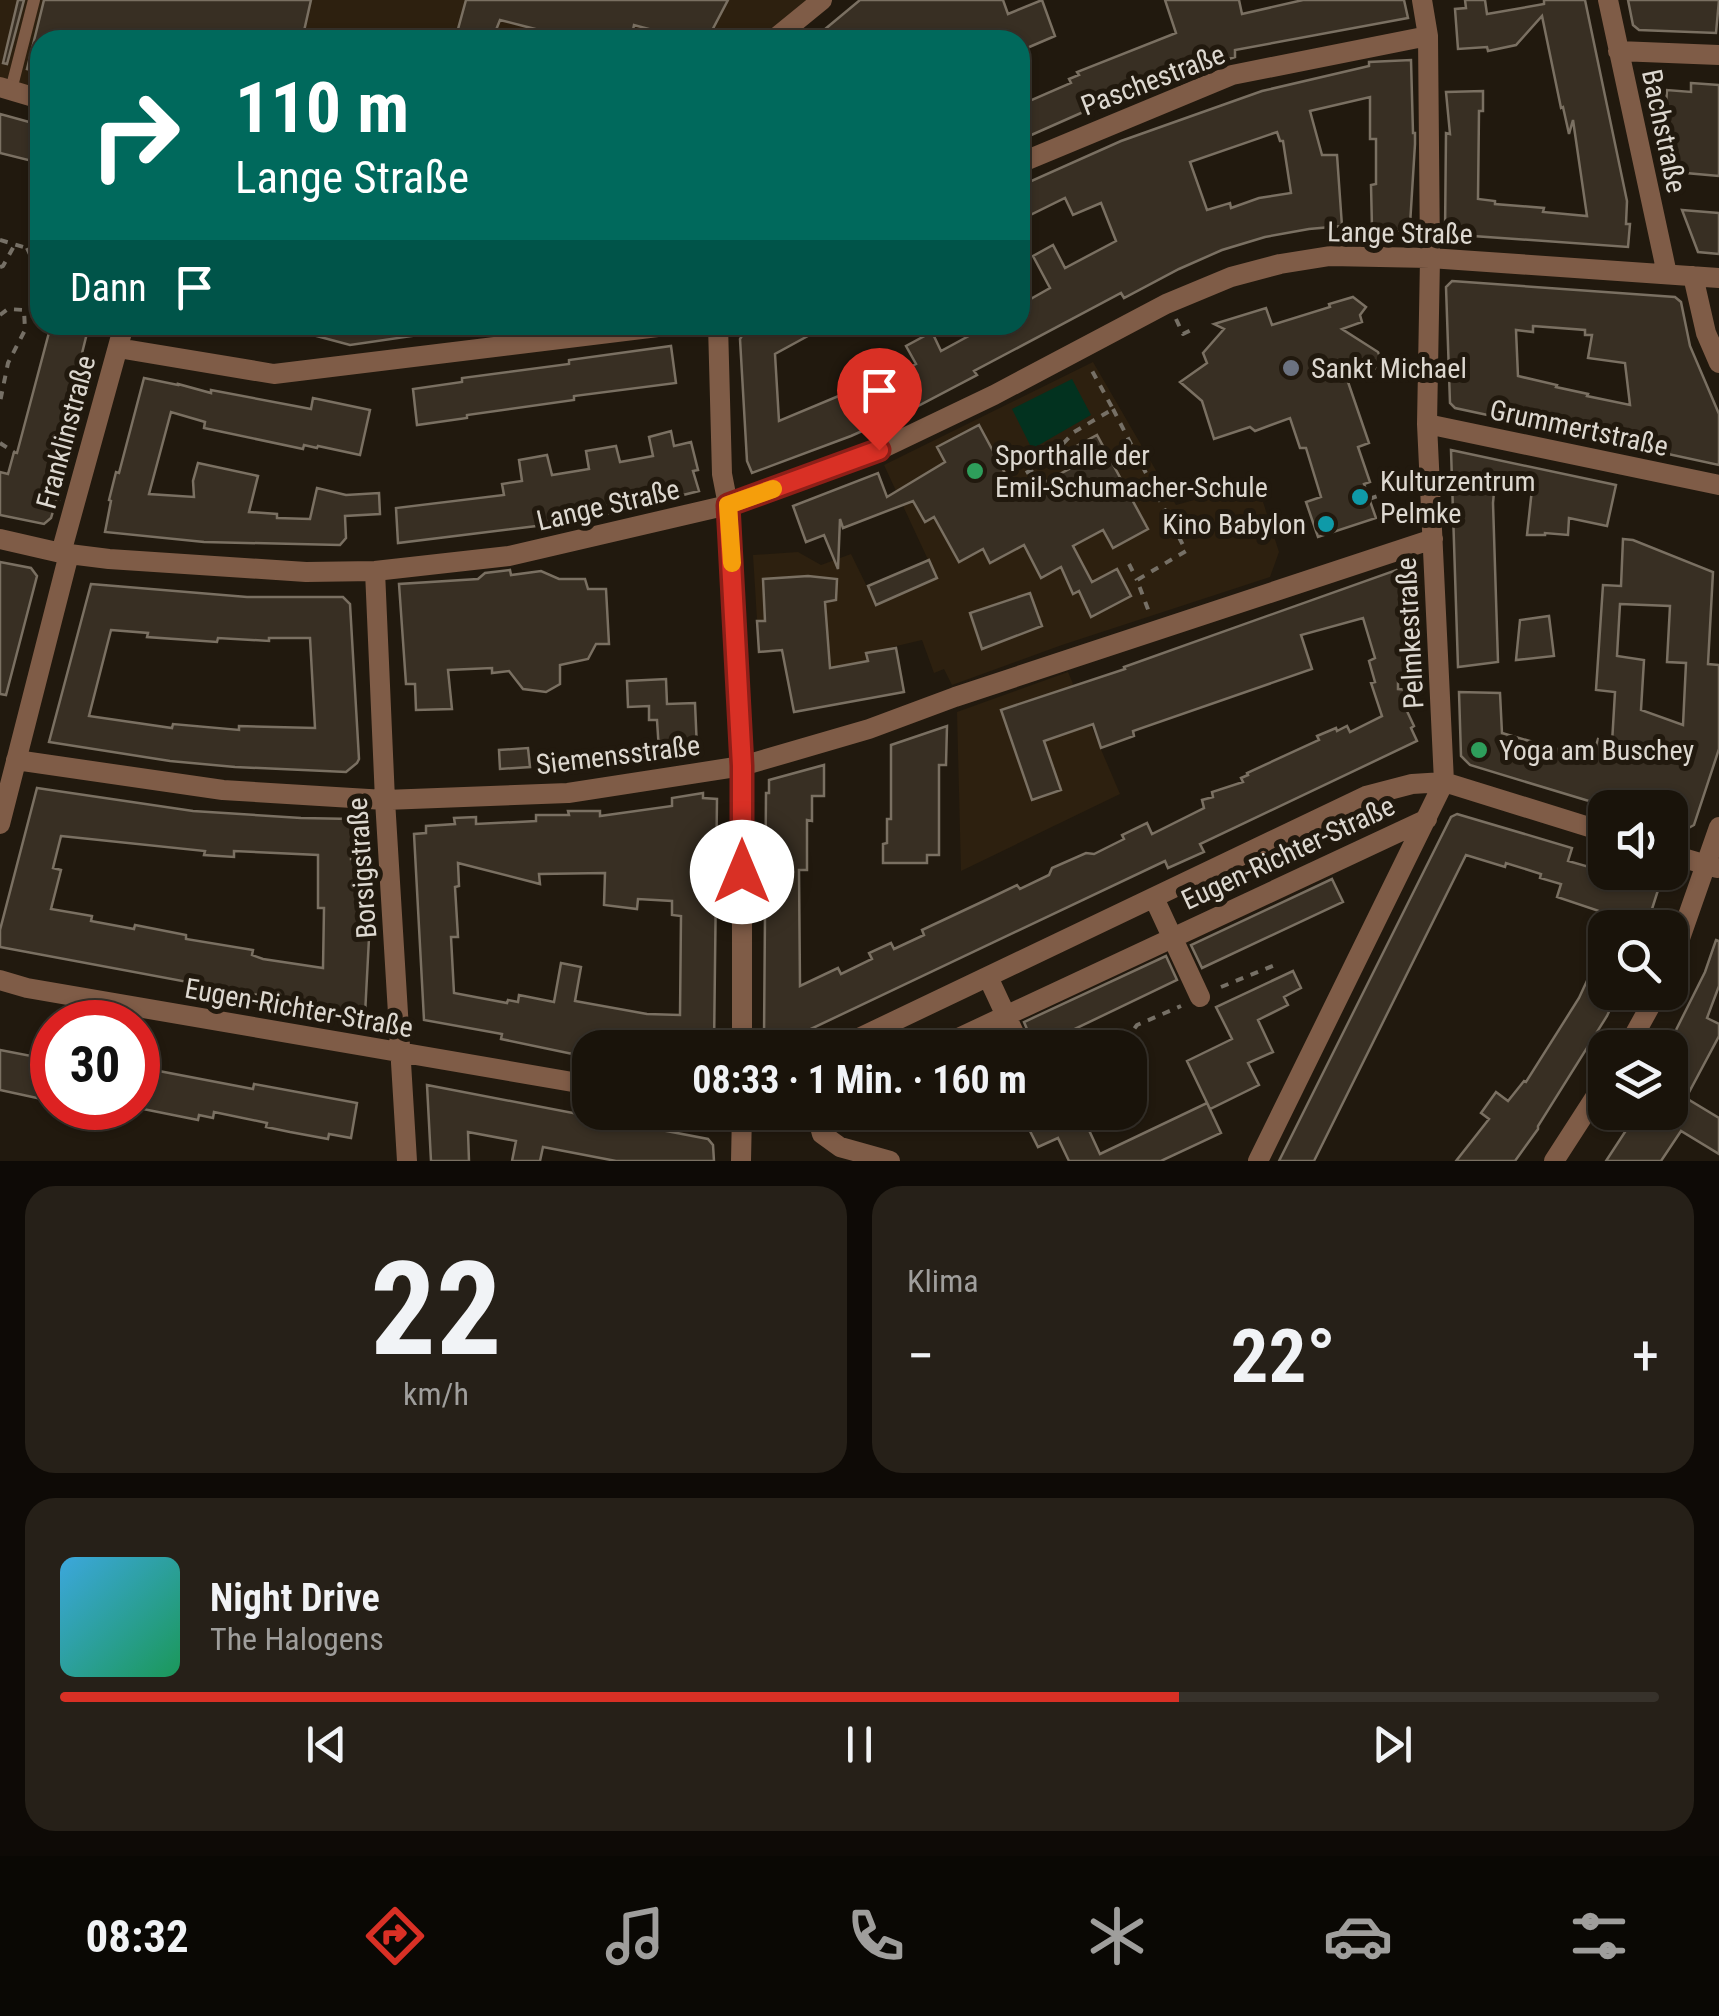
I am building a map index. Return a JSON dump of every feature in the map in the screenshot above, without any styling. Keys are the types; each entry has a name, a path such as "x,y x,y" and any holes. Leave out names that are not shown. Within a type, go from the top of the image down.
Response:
{"street":[{"path":"785,30 822,0"},
{"name":"Pelmkestraße","path":"1258,1161 1444,782 1427,424 1428,36 1422,0"},
{"name":"Bachstraße","path":"1608,0 1667,274"},
{"name":"Paschestraße","path":"1030,158 1232,75 1428,36"},
{"path":"1618,51 1719,55"},
{"path":"6,88 30,96"},
{"name":"Lange Straße","path":"0,539 65,554 306,572 375,572 509,556 728,505 879,450 994,396 1166,304 1230,277 1280,264 1330,256 1430,258 1719,278"},
{"path":"1692,276 1706,333 1719,363"},
{"name":"Franklinstraße","path":"0,824 121,335"},
{"path":"118,348 274,374 592,335"},
{"path":"718,335 722,474 728,505 742,766 742,1030"},
{"name":"Grummertstraße","path":"1427,424 1719,486"},
{"name":"Siemensstraße","path":"16,760 223,790 385,800 568,794 742,766 869,729 1156,632 1433,530"},
{"name":"Borsigstraße","path":"375,572 407,1161"},
{"path":"1444,782 1588,827"},
{"name":"Eugen-Richter-Straße","path":"876,1030 1366,796 1412,784 1444,782"},
{"name":"Eugen-Richter-Straße","path":"975,1030 1427,819"},
{"path":"1688,925 1713,867 1719,828"},
{"path":"1688,859 1713,867"},
{"name":"Eugen-Richter-Straße","path":"1154,898 1200,997"},
{"path":"988,977 1013,1030"},
{"name":"Eugen-Richter-Straße","path":"0,980 27,988 572,1082"},
{"path":"1554,1161 1588,1108"},
{"path":"741,1161 742,1130"},
{"path":"821,1130 840,1147 890,1161"}],"lane":[{"path":"6,88 34,0"}],"path":[{"path":"0,240 30,247"},
{"path":"0,266 15,244"},
{"path":"26,248 30,256"},
{"path":"0,315 8,309 24,310 26,330 8,363 0,402"},
{"path":"1176,319 1183,334 1191,330"},
{"path":"1089,364 1186,550 1137,580"},
{"path":"1031,486 1024,474 1046,462 1074,432 1112,409"},
{"path":"0,442 14,452"},
{"path":"1369,499 1378,496 1409,520 1433,530"},
{"path":"1129,564 1156,632"}],"shaded area":[{"path":"0,0 822,0 785,30 30,30 30,96 0,87"},
{"path":"1093,362 1176,505 1257,483 1279,552 1270,577 952,685 944,669 934,673 922,640 867,653 868,661 825,669 799,649 759,652 753,555 798,552 821,565 851,554 876,605 937,579 884,465"},
{"path":"1068,672 1120,794 961,871 957,712"}],"green space":[{"path":"1072,379 1091,415 1032,449 1012,409"}],"building":[{"path":"18,0 24,0 7,64 3,63"},
{"path":"44,0 311,0 304,30 37,30"},
{"path":"466,0 728,0 712,30 653,30 634,25 633,30 535,30 500,20 496,30 458,30"},
{"path":"860,0 1003,0 1008,14 1042,0 1055,36 1030,47 1030,30 824,30"},
{"path":"1165,0 1239,0 1242,14 1303,0 1404,0 1408,18 1235,50 1235,57 1030,136 1030,101 1071,83 1069,79 1079,75 1077,72 1176,33"},
{"path":"1465,0 1485,0 1487,14 1544,4 1544,0 1585,0 1627,201 1628,247 1445,234 1446,133 1450,134 1446,92 1483,91 1483,111 1479,111 1478,199 1587,216 1573,120 1569,134 1542,16 1516,45 1488,51 1487,47 1458,49 1455,9 1466,8"},
{"path":"1628,0 1719,0 1716,33 1639,30 1633,25"},
{"path":"1411,60 1415,144 1410,225 1403,231 1372,228 1376,139 1370,139 1370,97 1310,111 1322,155 1337,155 1342,226 1265,237 1222,250 1124,298 1121,293 974,371 977,375 916,407 752,473 747,461 742,335 810,335 775,354 779,421 853,390 846,373 871,362 880,382 916,364 906,346 926,335 933,335 941,351 971,335 1030,335 1030,299 1050,288 1033,256 1053,245 1065,268 1116,241 1101,203 1073,215 1065,198 1030,215 1030,182 1121,141 1262,91 1369,66 1369,62","holes":["1277,132 1283,141 1291,193 1207,210 1190,162"]},
{"path":"1691,83 1719,85 1719,176 1675,172 1675,163 1662,162 1667,90 1691,92"},
{"path":"0,114 30,122 30,160 0,153"},
{"path":"1682,210 1719,213 1719,254 1698,252"},
{"path":"1452,281 1675,297 1681,302 1690,346 1719,414 1719,465 1455,408 1450,403 1446,287","holes":["1533,326 1585,330 1585,335 1592,335 1588,358 1625,363 1630,405 1518,376 1516,330 1533,332"]},
{"path":"1353,297 1366,307 1360,315 1362,322 1342,329 1378,352 1381,359 1373,371 1347,379 1369,443 1358,447 1370,482 1364,484 1376,518 1318,537 1306,502 1321,497 1306,448 1300,448 1290,418 1255,431 1250,427 1214,439 1202,401 1180,382 1207,363 1203,353 1224,329 1214,324 1266,308 1272,325"},
{"path":"48,335 87,335 62,434 73,437 67,468 60,499 57,498 51,518 44,524 0,515 0,472 8,474 14,452 17,453"},
{"path":"313,335 412,335 412,336 350,345"},
{"path":"671,346 676,383 574,396 574,400 417,425 413,389"},
{"path":"144,378 311,409 313,398 370,410 360,455 318,446 304,445 303,449 204,428 205,422 171,412 149,494 194,497 198,463 258,476 249,512 310,519 317,488 346,495 379,493 380,514 345,516 346,538 340,545 204,542 105,532 116,472 119,473"},
{"path":"979,425 1014,490 1020,487 1022,491 1069,469 1068,460 1074,454 1071,449 1097,435 1148,529 1113,548 1103,530 1073,546 1092,582 1117,569 1131,596 1091,617 1079,591 1073,594 1061,567 1041,578 1024,545 990,563 983,549 959,562 934,517 925,522 913,501 843,528 840,519 838,569 824,535 806,542 793,506 878,473 887,497 945,462 937,447"},
{"path":"671,431 674,446 691,442 699,491 545,525 398,543 396,508 504,495 502,484 522,481 519,460 547,455 552,475 589,469 586,451 616,446 620,462 653,456 649,437"},
{"path":"1451,450 1616,485 1607,526 1569,518 1568,535 1527,535 1532,489 1495,481 1498,662 1458,667"},
{"path":"1623,539 1713,572 1708,664 1719,665 1719,749 1694,825 1688,828 1688,790 1588,790 1588,801 1470,765 1461,756 1459,692 1500,693 1502,733 1592,759 1598,739 1612,743 1615,692 1596,690 1603,585 1621,586","holes":["1620,604 1670,606 1667,662 1686,663 1683,725 1641,710 1644,660 1617,656"]},
{"path":"929,560 937,578 876,605 868,586"},
{"path":"0,562 31,568 37,576 6,695 0,694"},
{"path":"1402,568 1413,600 1403,603 1414,635 1404,638 1415,670 1398,674 1398,689 1411,690 1416,705 1406,709 1417,741 1200,844 1204,852 1168,868 1165,861 809,1030 764,1030 769,780 824,765 824,796 812,796 812,821 807,820 807,870 799,870 800,986 838,968 841,974 872,959 869,953 891,943 894,949 924,935 922,930 1017,885 1020,889 1049,875 1052,868 1086,853 1094,854 1147,823 1152,834 1204,808 1202,800 1213,797 1212,792 1243,782 1241,778 1247,773 1319,740 1317,736 1347,726 1350,732 1382,716 1371,683 1375,682 1369,661 1375,658 1363,618 1301,635 1312,669 1133,731 1134,736 1101,748 1093,724 1044,741 1061,790 1032,800 1001,710"},
{"path":"510,570 511,575 541,571 559,579 585,579 588,589 606,589 609,644 596,644 588,659 560,665 560,684 546,692 523,689 509,671 448,670 452,709 416,710 415,684 406,684 399,584 478,579 485,573"},
{"path":"763,579 837,579 836,600 825,602 830,668 868,661 866,653 896,648 904,692 794,712 782,650 759,652 757,621 765,621"},
{"path":"91,584 247,597 343,597 350,604 359,759 346,772 170,761 49,742","holes":["111,630 148,633 147,637 217,642 218,638 310,638 315,728 239,726 239,730 173,724 172,728 89,716"]},
{"path":"1030,593 1042,626 982,649 970,613"},
{"path":"1549,616 1554,656 1516,660 1520,620"},
{"path":"666,679 667,704 695,703 697,749 659,751 657,720 649,720 649,706 628,707 627,681"},
{"path":"947,726 946,765 939,765 939,855 927,855 927,863 883,863 887,819 891,819 891,745"},
{"path":"528,748 530,767 500,769 499,750"},
{"path":"37,788 193,811 353,819 351,859 358,859 357,888 364,888 361,938 369,938 365,1015 0,947 0,930","holes":["61,836 205,851 204,855 234,857 234,851 318,855 318,908 324,908 323,968 263,959 252,955 253,950 186,939 186,935 135,925 134,929 91,921 92,916 51,909 61,870 53,868"]},
{"path":"703,793 703,798 717,799 714,1030 572,1030 572,1054 501,1039 502,1034 424,1020 414,834 426,833 426,826 455,824 454,818 476,817 476,824 536,821 536,815 569,815 568,811 600,811 600,816 672,806 672,798","holes":["458,863 540,884 539,874 605,873 604,905 637,909 638,899 672,901 672,915 681,916 680,1015 647,1014 575,1001 581,967 561,963 554,1002 519,995 518,1002 507,1003 454,993 451,937 458,937"]},
{"path":"1457,814 1572,848 1568,861 1588,867 1588,890 1658,890 1652,910 1596,910 1557,897 1561,884 1540,878 1541,874 1466,855 1314,1161 1279,1161 1451,817"},
{"path":"1332,879 1343,902 1202,968 1191,945"},
{"path":"1716,940 1719,941 1719,986 1707,1018 1719,1024 1719,1036 1688,1094 1688,1030 1676,1030"},
{"path":"1166,956 1177,980 1073,1030 1027,1030 1024,1022"},
{"path":"1293,971 1301,988 1284,997 1288,1005 1258,1020 1273,1052 1248,1063 1259,1085 1210,1109 1187,1061 1232,1039 1216,1007"},
{"path":"1588,979 1588,1010 1610,1010 1598,1030 1588,1030 1588,1046 1515,1161 1456,1161 1489,1119 1481,1113 1496,1092 1508,1101 1526,1082"},
{"path":"0,1050 30,1056 30,1096 0,1090"},
{"path":"160,1071 357,1103 351,1138 329,1134 328,1139 290,1132 214,1112 213,1118 199,1115 198,1120 160,1112"},
{"path":"427,1085 572,1113 572,1130 661,1130 708,1139 713,1145 714,1161 616,1161 543,1147 540,1161 512,1161 516,1141 468,1132 469,1161 431,1161"},
{"path":"1688,1099 1719,1118 1719,1154 1681,1131 1661,1161 1606,1161 1626,1130 1688,1130"},
{"path":"1207,1103 1221,1133 1161,1161 1069,1161 1058,1138 1038,1147 1030,1130 1089,1130 1100,1154"}],"slow traffic":[{"path":"732,563 728,505 773,489"}],"place":[{"name":"Sankt Michael","path":"1291,368"},
{"name":"Sporthalle der Emil-Schumacher-Schule","path":"975,471"},
{"name":"Kulturzentrum Pelmke","path":"1360,497"},
{"name":"Kino Babylon","path":"1326,524"},
{"name":"Yoga am Buschey","path":"1479,750"}],"route":[{"path":"742,872 742,766 728,505 879,450"}]}
